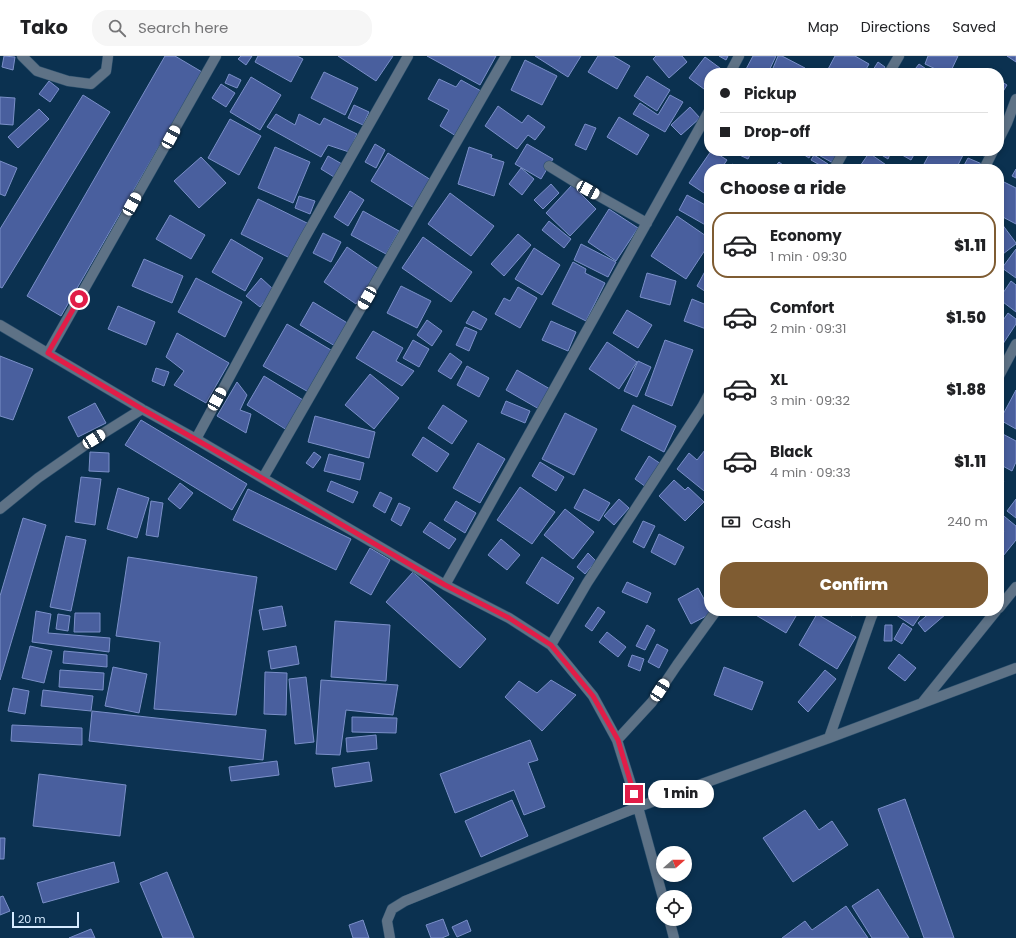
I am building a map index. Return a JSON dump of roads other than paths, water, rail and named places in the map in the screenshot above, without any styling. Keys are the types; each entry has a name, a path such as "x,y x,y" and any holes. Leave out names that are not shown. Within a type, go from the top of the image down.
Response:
{"street":[{"path":"22,56 38,71 68,81 90,84 106,71 108,56"},
{"path":"48,353 216,56"},
{"path":"196,439 304,239 408,56"},
{"path":"263,478 506,56"},
{"path":"733,68 739,56"},
{"path":"892,68 899,56"},
{"path":"1004,129 1016,99"},
{"path":"445,585 704,120"},
{"path":"549,166 647,223"},
{"path":"0,325 445,585 509,618 551,645 593,696 618,740 661,890"},
{"path":"1004,367 1016,344"},
{"path":"551,645 587,583 704,403"},
{"path":"0,509 38,478 94,439 142,409"},
{"path":"1004,602 1016,587"},
{"path":"618,740 652,702 677,664 712,616"},
{"path":"829,738 872,616"},
{"path":"922,703 992,616"},
{"path":"390,938 388,921 392,909 405,900 638,807 1016,668"},
{"path":"671,926 674,938"}]}
